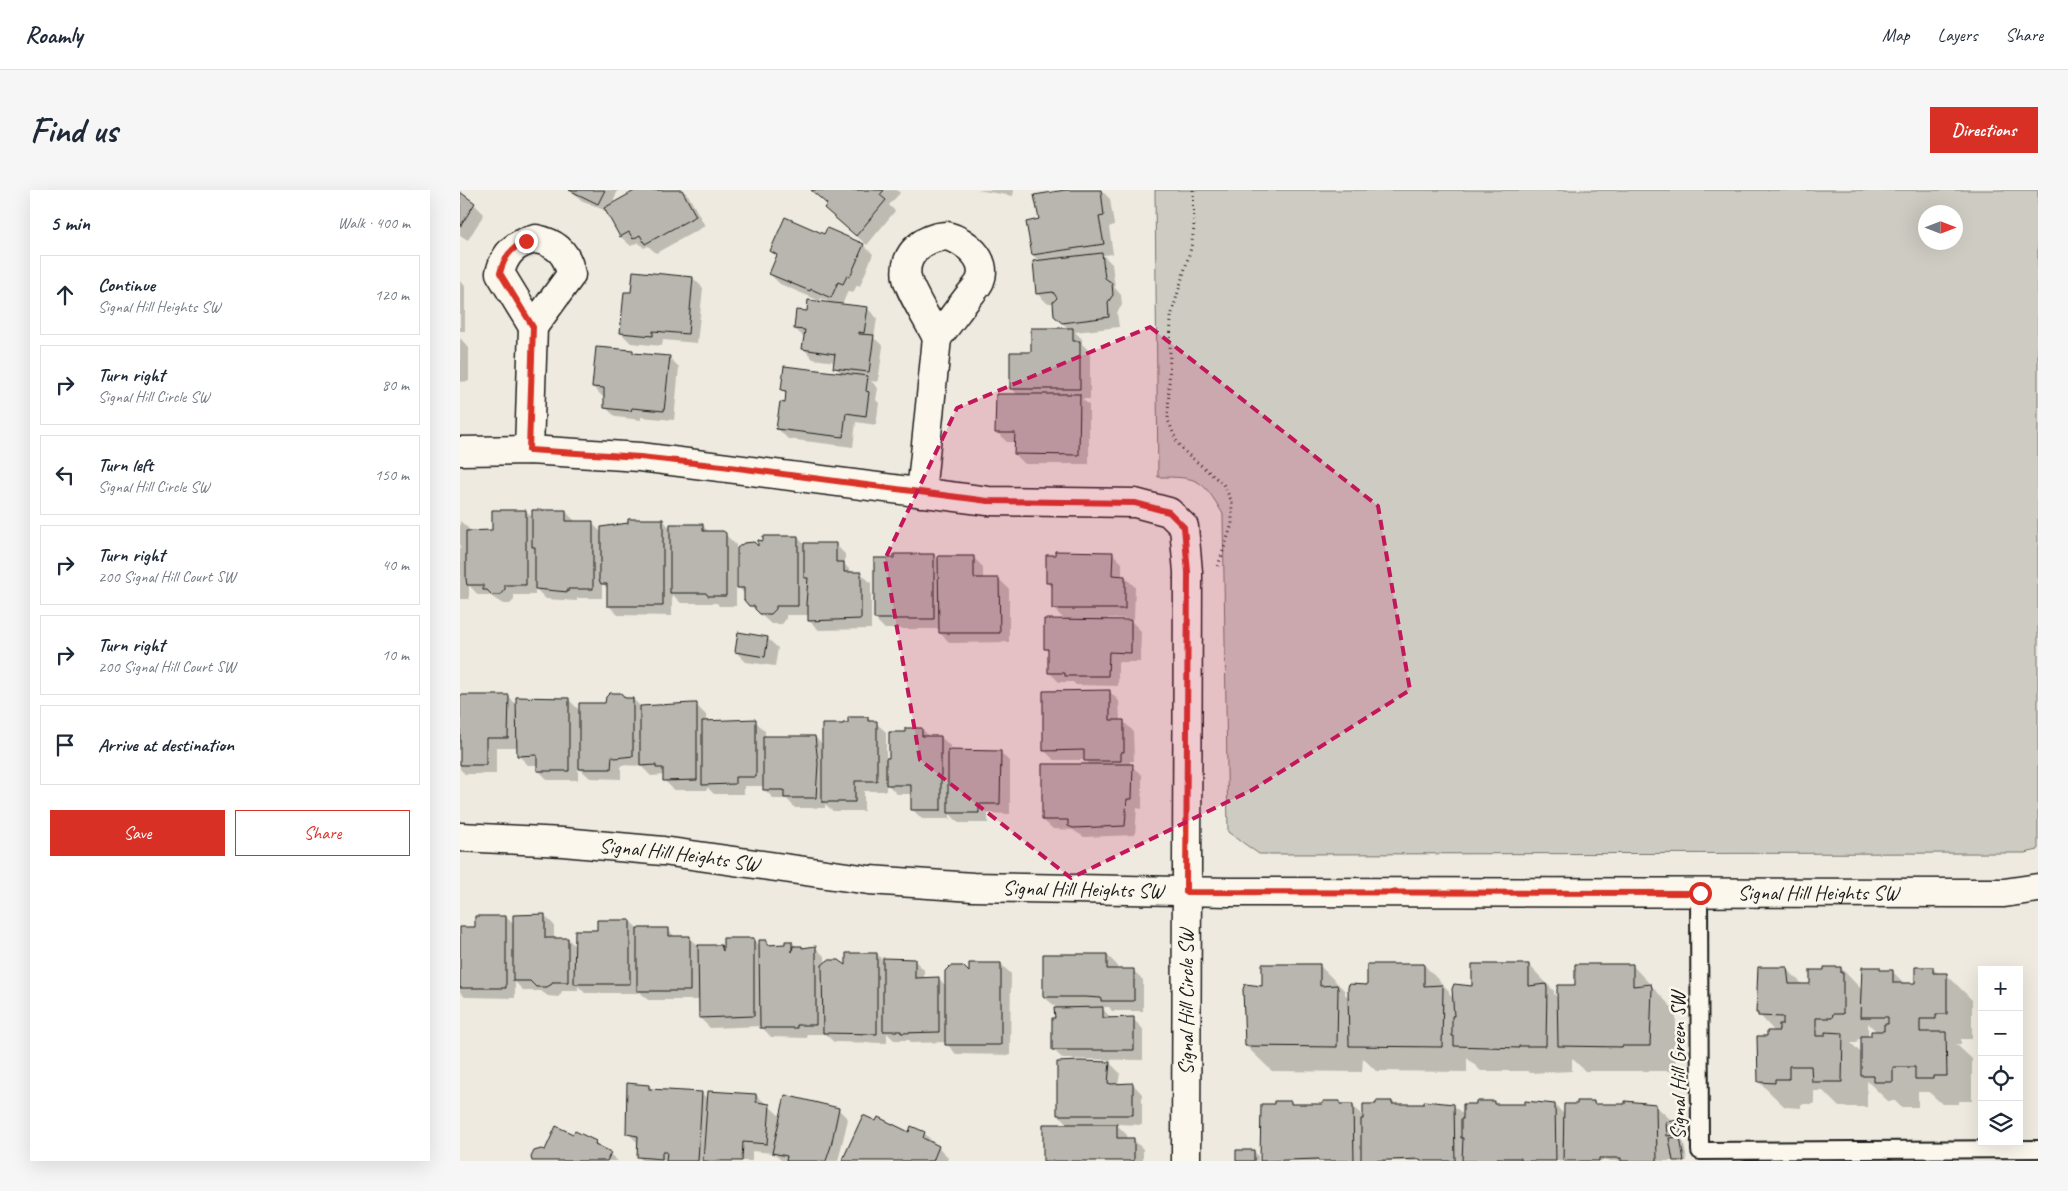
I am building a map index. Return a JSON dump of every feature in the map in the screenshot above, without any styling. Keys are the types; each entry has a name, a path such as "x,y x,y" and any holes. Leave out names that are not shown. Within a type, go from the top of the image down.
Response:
{"street":[{"path":"529,450 533,327"},
{"path":"921,493 937,338"},
{"name":"Signal Hill Circle SW","path":"460,451 529,450 640,457 988,501 1135,503 1169,512 1184,527 1188,572 1186,1161"},
{"name":"Signal Hill Heights SW","path":"460,837 563,842 663,851 878,880 973,887 1186,892 1700,893 2004,893 2038,888"}],"lane":[{"name":"Signal Hill Green SW","path":"1700,893 1700,1151 1938,1156 2038,1149"}],"highlighted area":[{"path":"1150,327 1378,506 1410,690 1252,790 1071,878 920,760 885,559 957,408"}],"shaded area":[{"path":"1155,190 2038,190 2038,850 2025,853 1259,854 1228,832 1223,514 1204,486 1191,479 1158,477"}],"building":[{"path":"569,190 605,190 598,204"},
{"path":"636,190 682,190 696,216 645,244 640,235 633,239 629,232 620,237 604,208"},
{"path":"811,190 884,190 880,195 886,200 856,236 824,208 827,204"},
{"path":"1065,190 1101,190 1104,216 1099,217 1104,244 1032,255 1026,222 1039,219 1034,195"},
{"path":"460,192 475,203 460,227"},
{"path":"785,217 824,234 827,228 864,244 850,277 847,276 843,284 838,282 831,298 769,274 777,255 770,251"},
{"path":"1102,253 1105,278 1112,283 1113,295 1108,302 1109,317 1062,323 1054,316 1053,302 1057,298 1053,292 1036,294 1033,261"},
{"path":"633,271 693,277 688,334 653,331 653,336 620,333 624,292 631,292"},
{"path":"808,300 868,307 864,333 859,332 859,334 874,335 869,372 833,368 835,354 802,349 805,330 794,329 796,310 807,311"},
{"path":"1031,328 1073,328 1073,341 1080,341 1080,389 1010,389 1010,352 1031,352"},
{"path":"596,347 670,356 664,411 632,408 631,411 604,408 604,388 592,387"},
{"path":"784,366 868,376 866,391 869,392 866,416 846,413 843,437 776,429 780,402 785,403 786,391 781,390"},
{"path":"996,394 1080,394 1079,455 1014,454 1015,433 995,433"},
{"path":"492,510 526,510 526,585 505,585 505,589 500,595 492,595 487,590 483,590 483,585 467,585 466,579 466,531 492,530"},
{"path":"532,510 566,510 566,521 593,521 593,589 568,589 568,592 535,589 535,547 532,547"},
{"path":"628,519 663,519 663,606 607,606 607,584 601,584 599,580 601,527 628,523"},
{"path":"670,524 703,524 703,531 723,531 726,533 726,596 708,596 706,593 670,593"},
{"path":"763,536 798,536 798,606 776,606 776,609 771,614 760,614 755,609 755,606 749,606 744,600 744,588 737,588 737,548 744,543 754,542 758,546 758,540 763,541"},
{"path":"804,543 836,543 836,562 844,562 844,572 861,572 861,619 808,621 808,605 806,605 808,578 804,578"},
{"path":"1055,551 1113,552 1112,575 1125,576 1125,609 1052,609 1052,583 1046,583 1046,555 1055,555"},
{"path":"894,554 934,554 934,619 874,619 874,558 894,558"},
{"path":"938,556 974,556 974,578 999,578 1000,633 939,633"},
{"path":"1044,619 1131,620 1131,653 1109,652 1108,676 1065,676 1065,673 1048,673 1048,649 1044,649"},
{"path":"738,632 768,637 765,657 735,652"},
{"path":"1110,690 1110,720 1124,720 1124,752 1121,752 1121,761 1084,761 1084,750 1043,751 1043,691"},
{"path":"610,693 621,693 625,698 633,698 633,756 615,758 612,756 611,769 579,769 579,703 605,703 606,697"},
{"path":"460,695 509,695 508,738 486,738 486,765 460,765"},
{"path":"516,697 569,698 569,771 537,771 537,755 517,756"},
{"path":"697,703 697,780 663,781 663,768 656,768 656,765 640,766 640,706"},
{"path":"848,717 868,717 868,721 877,721 877,781 855,781 855,802 822,802 822,724 848,723"},
{"path":"756,719 756,777 735,777 735,784 702,785 702,721"},
{"path":"905,728 922,728 922,736 941,736 941,810 911,810 911,785 886,785 886,758 889,758 889,732 905,732"},
{"path":"763,736 815,736 818,763 816,798 784,798 784,790 763,790"},
{"path":"948,750 1001,751 1000,804 979,804 979,813 948,813"},
{"path":"1042,764 1133,764 1132,799 1127,799 1125,826 1073,828 1068,826 1068,820 1042,820"},
{"path":"545,914 545,938 568,938 568,982 552,982 547,987 536,987 530,981 513,981 513,915"},
{"path":"475,916 506,916 506,988 460,988 460,927 475,927"},
{"path":"597,920 630,920 630,984 574,984 575,930 597,930"},
{"path":"637,928 669,928 669,936 690,936 690,991 637,991"},
{"path":"723,938 754,938 754,1016 699,1018 698,945 721,945 723,951"},
{"path":"759,940 767,940 767,945 785,944 785,941 792,941 792,952 793,946 802,946 802,948 816,946 816,1025 797,1025 797,1028 760,1028"},
{"path":"846,953 877,953 877,1034 823,1033 822,965 828,960 839,960 846,965"},
{"path":"1043,954 1107,954 1107,969 1134,969 1134,1001 1101,1001 1101,998 1085,997 1043,997"},
{"path":"883,958 915,959 915,978 939,977 939,1032 901,1033 901,1031 883,1031"},
{"path":"969,963 1001,963 1001,1045 945,1045 945,971 950,966 963,966 969,972"},
{"path":"1262,964 1320,964 1320,986 1337,985 1338,989 1337,1047 1245,1046 1243,989 1245,984 1262,986"},
{"path":"1367,964 1424,964 1424,986 1442,985 1443,988 1442,1047 1349,1046 1348,988 1349,984 1367,985"},
{"path":"1472,964 1529,964 1529,986 1546,984 1547,988 1546,1046 1519,1046 1519,1048 1454,1046 1454,1036 1452,1036 1452,1016 1454,1016 1452,989 1454,984 1472,986"},
{"path":"1575,964 1633,964 1633,986 1651,984 1652,988 1650,1046 1558,1046 1557,989 1558,985 1575,985"},
{"path":"1758,967 1787,967 1789,984 1810,984 1810,970 1824,970 1824,967 1841,967 1841,973 1843,973 1843,1014 1833,1014 1832,1018 1816,1018 1816,1036 1825,1036 1825,1032 1843,1033 1842,1082 1812,1082 1811,1066 1789,1066 1789,1079 1775,1079 1775,1083 1758,1082 1757,1036 1767,1036 1767,1031 1779,1031 1779,1024 1783,1024 1783,1017 1758,1016 1758,1013 1756,1013"},
{"path":"1862,967 1880,967 1880,970 1893,970 1893,983 1915,983 1915,967 1933,967 1933,973 1947,973 1947,1014 1936,1014 1936,1019 1920,1019 1920,1032 1946,1032 1947,1076 1933,1076 1933,1079 1915,1079 1915,1067 1893,1067 1893,1082 1874,1082 1874,1076 1861,1076 1861,1036 1871,1036 1871,1031 1884,1031 1884,1024 1888,1024 1888,1017 1860,1017"},
{"path":"1103,1007 1103,1018 1134,1017 1134,1050 1052,1050 1052,1018 1055,1018 1054,1008"},
{"path":"1057,1062 1110,1062 1108,1083 1133,1083 1133,1115 1057,1115"},
{"path":"627,1083 649,1085 649,1089 702,1092 698,1161 666,1161 667,1152 662,1152 662,1159 637,1157 638,1136 626,1134"},
{"path":"708,1091 756,1094 756,1102 770,1104 767,1144 743,1142 742,1161 703,1161"},
{"path":"785,1095 839,1108 826,1161 786,1161 787,1156 772,1153"},
{"path":"1274,1101 1291,1101 1291,1104 1323,1104 1323,1101 1340,1101 1340,1104 1353,1104 1354,1161 1318,1161 1318,1159 1260,1161 1261,1104 1274,1104"},
{"path":"1376,1101 1392,1101 1392,1104 1424,1104 1424,1101 1454,1104 1455,1161 1420,1161 1420,1159 1361,1161 1363,1104 1376,1104"},
{"path":"1476,1101 1494,1101 1494,1104 1525,1104 1525,1101 1555,1104 1556,1161 1521,1161 1521,1158 1497,1158 1497,1161 1462,1161 1463,1138 1461,1138 1461,1119 1463,1119 1463,1104 1476,1104"},
{"path":"1577,1101 1594,1101 1594,1104 1625,1104 1625,1101 1656,1104 1657,1161 1621,1161 1621,1158 1599,1158 1599,1161 1563,1161 1564,1104 1577,1104"},
{"path":"863,1115 876,1121 878,1117 909,1132 911,1126 925,1132 923,1138 939,1146 933,1161 842,1161"},
{"path":"1679,1120 1681,1134 1667,1136 1666,1122"},
{"path":"1043,1124 1117,1124 1117,1138 1134,1138 1134,1161 1043,1161"},
{"path":"556,1126 573,1134 575,1131 596,1141 595,1144 611,1152 607,1161 532,1161 531,1157 534,1151 545,1150"},
{"path":"1680,1137 1684,1161 1673,1161 1669,1138"},
{"path":"1236,1150 1254,1150 1254,1161 1236,1161"}],"route":[{"path":"526,241 508,253 500,273 533,327 529,450 640,457 722,466 988,501 1135,503 1169,512 1184,527 1188,572 1186,892 1700,893"}]}
